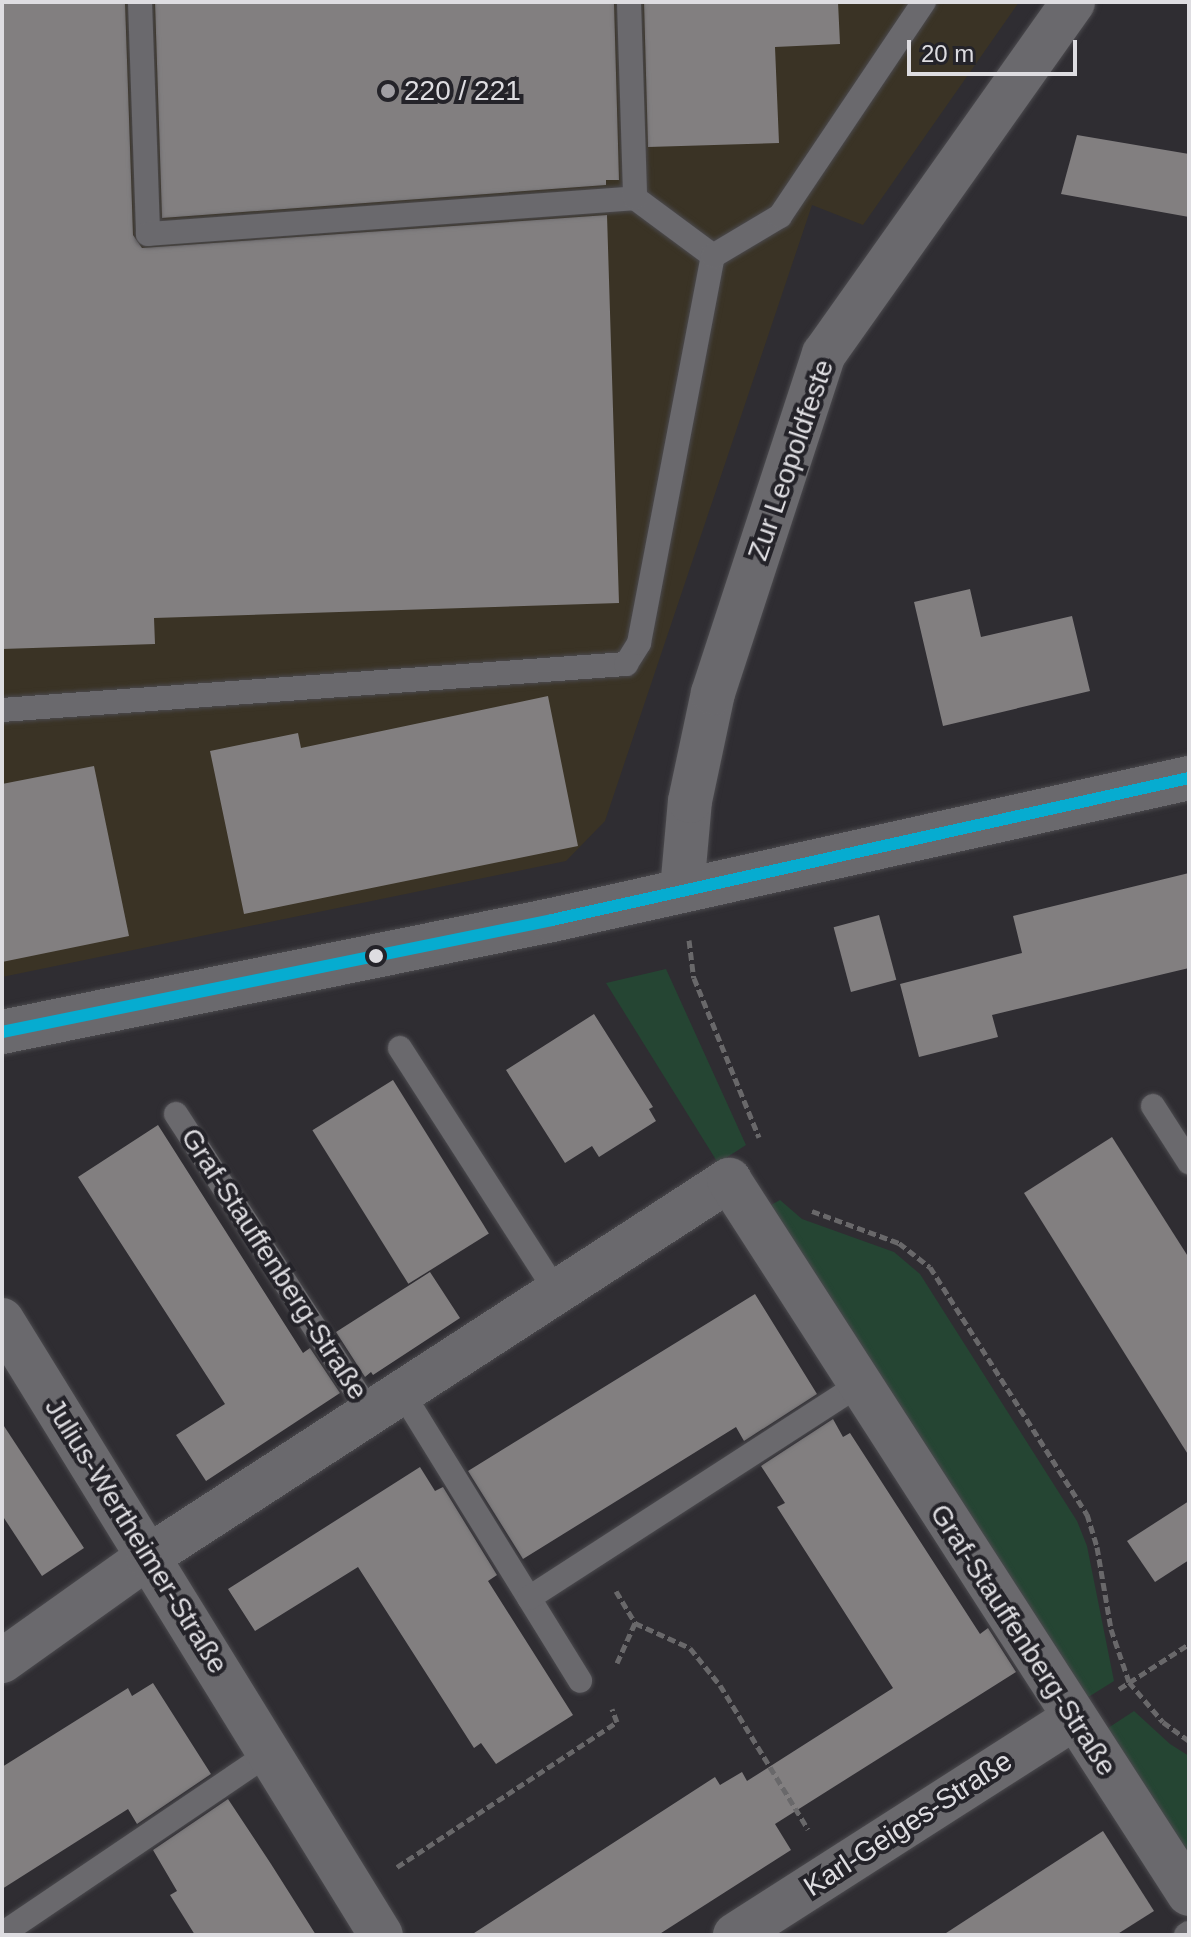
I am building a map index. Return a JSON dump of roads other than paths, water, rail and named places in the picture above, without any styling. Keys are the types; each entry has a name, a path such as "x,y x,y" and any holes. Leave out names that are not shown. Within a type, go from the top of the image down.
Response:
{"street":[{"name":"Zur Leopoldfeste","path":"682,890 690,801 713,693 824,354 1073,2"},
{"path":"2,1032 682,890 1189,778"},
{"name":"Graf-Stauffenberg-Straße","path":"3,1657 148,1557 729,1180 858,1385 1189,1894"},
{"name":"Julius-Wertheimer-Straße","path":"2,1320 381,1935"},
{"name":"Karl-Geiges-Straße","path":"741,1933 1074,1718"}],"lane":[{"path":"140,2 148,234 635,198 713,256"},
{"path":"629,2 635,198"},
{"path":"2,710 626,664 639,643 713,256 780,216 924,2"},
{"path":"400,1048 557,1293"},
{"path":"1153,1106 1189,1162"},
{"name":"Graf-Stauffenberg-Straße","path":"176,1114 529,1598 580,1681"},
{"path":"529,1598 858,1385"},
{"path":"2,1934 269,1753"}],"place":[{"name":"220 / 221","path":"388,91"}]}
